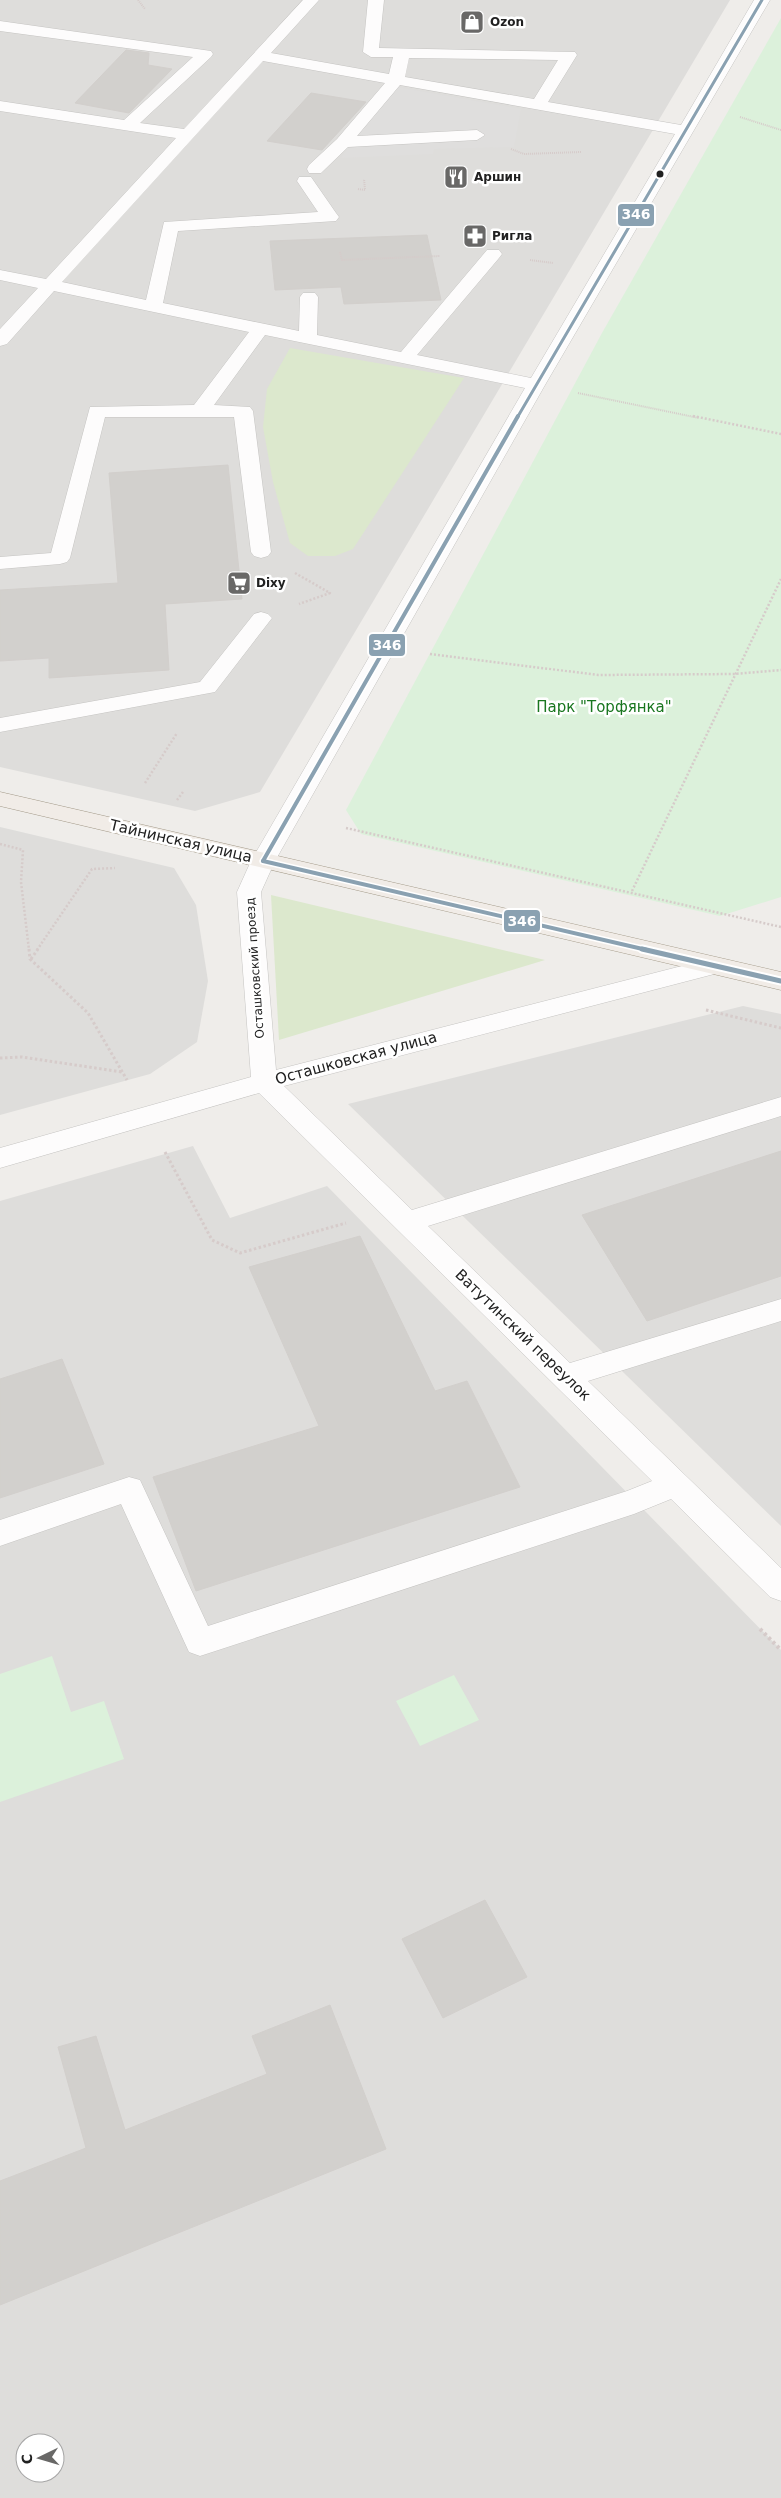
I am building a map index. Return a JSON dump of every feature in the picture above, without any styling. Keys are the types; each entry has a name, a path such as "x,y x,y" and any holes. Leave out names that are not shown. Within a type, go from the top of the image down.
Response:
{"main road":[{"name":"Тайнинская улица","path":"0,799 781,981"}],"street":[{"path":"0,340 311,0"},
{"path":"376,0 371,52 569,56 538,105"},
{"name":"Осташковский проезд","path":"264,1082 249,892 263,861 536,385 687,131 762,0"},
{"path":"0,26 205,54 127,126"},
{"path":"154,305 170,226 330,218 310,175 343,142 396,80 402,53"},
{"path":"260,56 687,131"},
{"path":"0,106 188,135"},
{"path":"343,142 477,134"},
{"path":"404,358 493,254"},
{"path":"0,275 52,284 536,385"},
{"path":"308,338 309,297"},
{"path":"200,411 261,328"},
{"path":"0,563 60,558 96,411 244,411 261,552"},
{"path":"1,726 207,687 261,618"},
{"name":"Осташковская улица","path":"0,1158 264,1082 713,966"},
{"name":"Ватутинский переулок","path":"264,1082 781,1588"},
{"path":"407,1222 781,1106"},
{"path":"566,1376 781,1310"},
{"path":"0,1533 129,1489 200,1642 624,1504 676,1484"}],"path":[{"path":"477,134 524,154 589,151"},
{"path":"330,218 342,260 493,254 553,263"},
{"path":"536,385 781,434"},
{"path":"261,552 330,593 261,618"},
{"path":"632,891 781,579"},
{"path":"430,654 598,675 734,674 781,670"},
{"path":"145,783 207,687"},
{"path":"346,828 781,926"},
{"path":"0,844 23,850 21,882 30,959 88,1013 123,1072 212,1240"},
{"path":"30,959 92,869 117,868"},
{"path":"699,1008 781,1028"},
{"path":"0,1058 22,1057 123,1072"}],"shaded area":[{"path":"0,0 730,0 260,792 195,811 0,767"},
{"path":"391,86 521,109 514,147 434,149 433,154 341,158"},
{"path":"0,827 174,868 196,905 208,981 197,1042 150,1074 0,1115"},
{"path":"743,1006 781,1014 781,1526 348,1104"},
{"path":"193,1146 230,1218 327,1186 781,1650 781,2498 0,2498 0,1201"}],"green space":[{"name":"Парк \"Торфянка\"","path":"781,18 781,897 720,916 361,834 346,810 602,333"},
{"path":"290,348 464,378 353,549 335,556 308,556 290,543 273,482 263,427 267,389"},
{"path":"271,895 545,960 279,1040"},
{"path":"52,1656 71,1712 104,1701 124,1759 0,1802 0,1674"},
{"path":"454,1675 479,1720 420,1746 396,1701"}],"building":[{"path":"126,50 149,53 148,65 172,69 129,113 75,103"},
{"path":"311,93 366,102 322,150 267,141"},
{"path":"427,235 441,300 344,304 341,287 275,290 270,241"},
{"path":"228,465 242,599 165,604 169,670 49,678 49,658 0,661 0,590 118,583 109,473"},
{"path":"781,1151 781,1276 647,1321 582,1215"},
{"path":"360,1236 435,1391 467,1381 520,1487 196,1591 153,1477 319,1426 249,1267"},
{"path":"62,1359 104,1464 0,1498 0,1379"},
{"path":"485,1900 527,1977 443,2018 402,1939"},
{"path":"330,2005 386,2149 0,2305 0,2181 86,2148 58,2047 96,2036 125,2130 267,2074 252,2036"}],"transit line":[{"name":"346","path":"263,861 536,385 762,0"},
{"name":"346","path":"263,861 781,981"}],"place":[{"name":"Ozon","path":"472,22"},
{"name":"Аршин","path":"456,177"},
{"name":"Ригла","path":"475,236"},
{"name":"Dixy","path":"239,583"}]}
